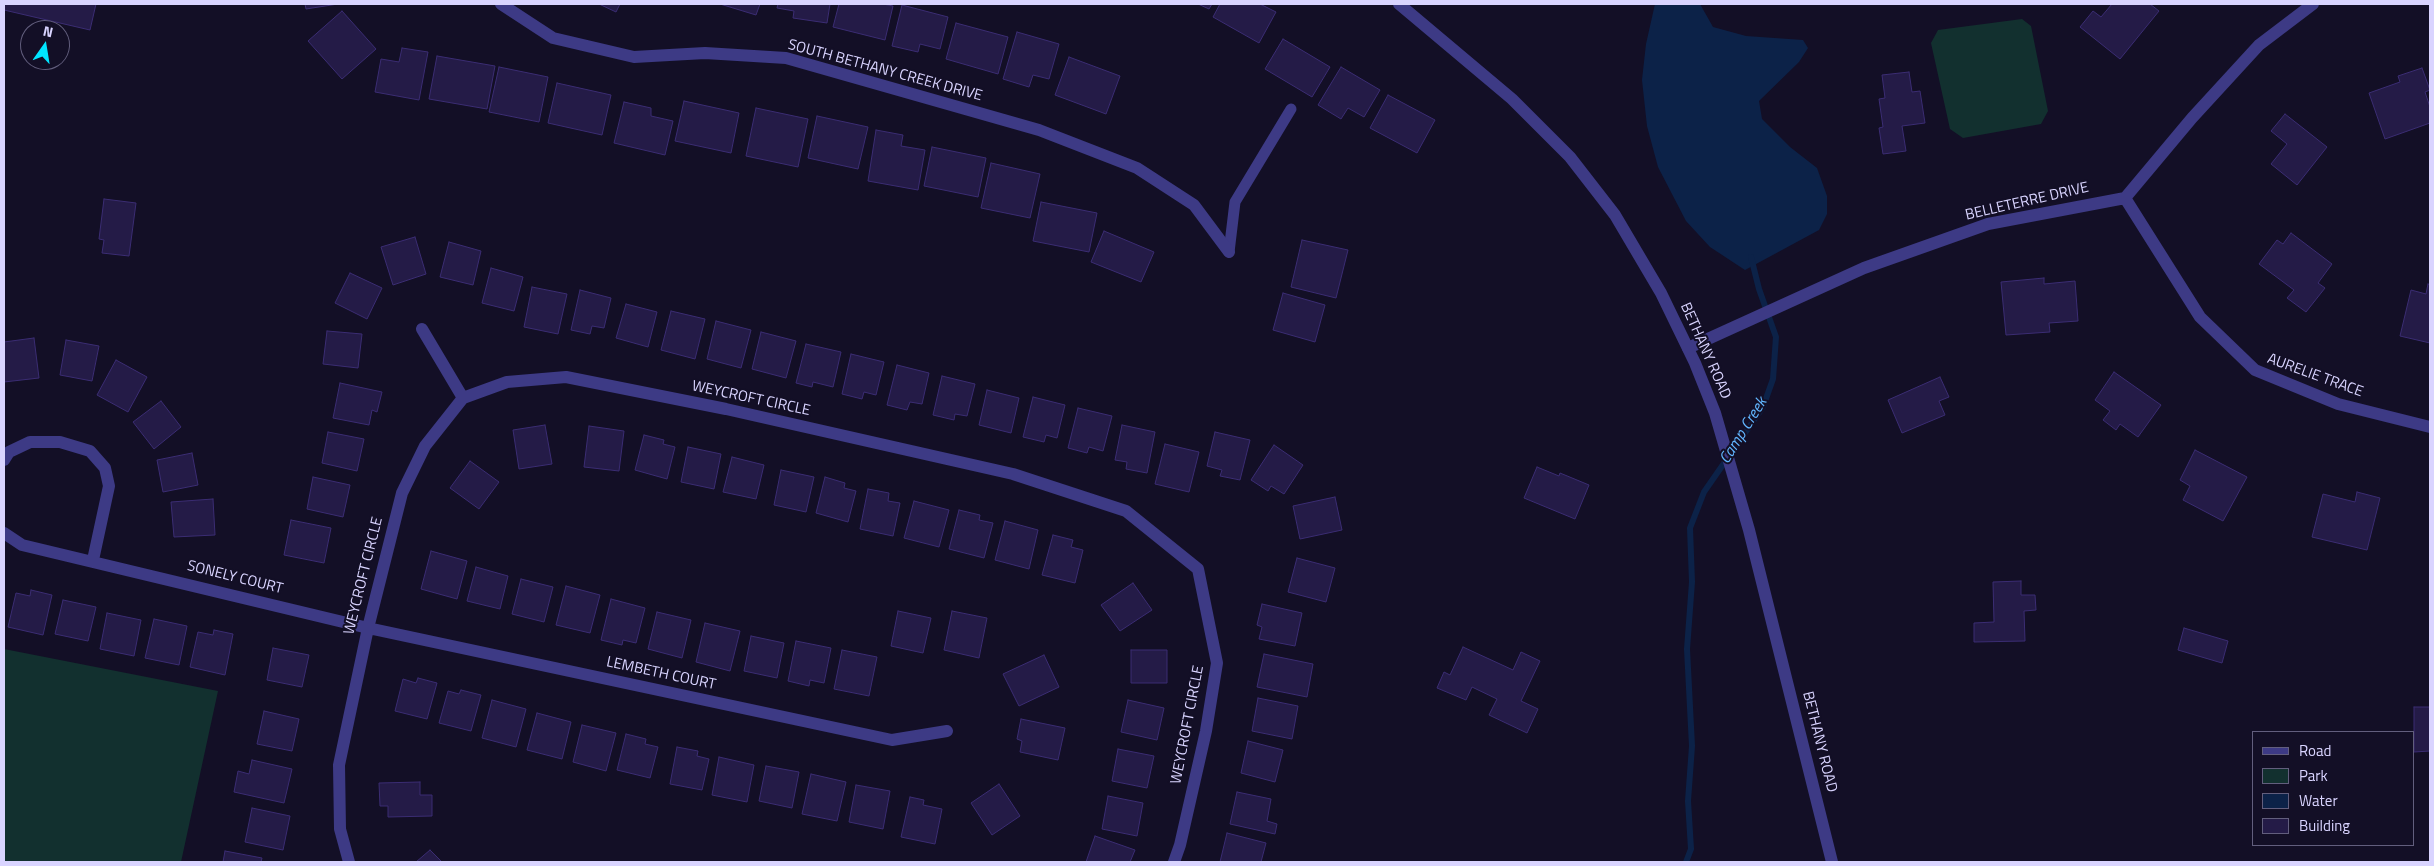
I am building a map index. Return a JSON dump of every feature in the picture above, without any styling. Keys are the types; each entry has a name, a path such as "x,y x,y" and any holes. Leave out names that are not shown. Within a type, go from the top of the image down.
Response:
{"street":[{"name":"SOUTH BETHANY CREEK DRIVE","path":"501,4 553,38 634,57 705,53 786,58 1039,130 1137,168 1194,205 1228,252"},
{"name":"BETHANY ROAD","path":"1399,4 1512,98 1570,157 1615,215 1662,294 1688,348 1715,413 1749,530 1832,862"},
{"path":"2125,198 2192,118 2259,45 2313,4"},
{"name":"BELLETERRE DRIVE","path":"1688,348 1864,268 1988,224 2125,198"},
{"name":"AURELIE TRACE","path":"2125,198 2200,317 2255,370 2338,404 2430,427"},
{"path":"422,329 463,398"},
{"name":"WEYCROFT CIRCLE","path":"349,862 340,828 339,765 368,628 402,493 425,446 463,398 507,382 566,377 726,409 1013,474 1126,511 1198,569 1217,663 1206,731 1180,846 1174,862"},
{"path":"4,460 9,452 30,442 60,442 90,451 106,468 109,486 94,560"},
{"name":"SONELY COURT","path":"4,533 22,545 94,560 368,628"},
{"name":"LEMBETH COURT","path":"368,628 892,740 947,731"}],"lane":[{"path":"1228,252 1235,202 1291,109"}],"green space":[{"path":"2022,19 2031,26 2048,111 2041,124 1963,138 1950,129 1931,43 1938,30"},
{"path":"4,649 218,691 181,862 4,862"}],"water":[{"path":"1655,4 1700,4 1713,27 1746,36 1803,40 1808,48 1799,62 1759,101 1762,119 1790,147 1817,168 1827,196 1827,214 1819,230 1745,270 1710,247 1686,221 1658,167 1647,126 1642,80 1646,44"}],"building":[{"path":"4,4 96,4 90,30 70,25 70,20 47,20 4,10"},
{"path":"305,4 338,4 306,9"},
{"path":"599,4 620,4 616,12"},
{"path":"720,4 760,4 756,15"},
{"path":"778,4 830,4 827,23 793,18 794,11 777,8"},
{"path":"839,4 883,4 893,6 885,40 833,27"},
{"path":"1198,4 1212,4 1209,9"},
{"path":"1220,4 1260,4 1276,12 1259,43 1213,17"},
{"path":"2112,4 2150,4 2159,11 2120,59 2080,27 2093,11 2101,17"},
{"path":"902,5 948,17 940,49 920,44 918,52 892,46"},
{"path":"342,11 376,49 342,79 308,41"},
{"path":"956,23 1008,37 998,74 946,59"},
{"path":"1017,32 1059,44 1049,79 1033,75 1029,87 1003,79"},
{"path":"1283,39 1330,67 1312,97 1265,69"},
{"path":"402,48 428,52 419,100 375,92 381,59 399,62"},
{"path":"437,56 495,66 487,109 429,99"},
{"path":"1069,57 1120,76 1106,114 1055,95"},
{"path":"499,67 548,77 539,122 489,112"},
{"path":"1341,67 1380,90 1364,117 1348,108 1341,119 1318,105"},
{"path":"2422,68 2430,90 2425,92 2430,107 2430,123 2385,139 2369,93 2400,82 2398,76"},
{"path":"1909,72 1912,92 1920,91 1925,123 1902,126 1906,151 1883,154 1879,128 1883,127 1879,99 1885,98 1882,75"},
{"path":"557,83 611,95 602,135 548,123"},
{"path":"1388,95 1435,120 1417,153 1370,128"},
{"path":"684,101 739,113 731,153 675,141"},
{"path":"624,102 651,108 651,116 673,121 665,155 614,143"},
{"path":"756,108 808,119 798,167 746,156"},
{"path":"2285,114 2327,147 2297,185 2271,164 2287,144 2271,131"},
{"path":"817,116 868,127 858,169 808,158"},
{"path":"876,130 903,135 901,146 925,150 918,190 868,181"},
{"path":"932,147 986,158 978,197 924,186"},
{"path":"991,163 1040,174 1030,218 981,208"},
{"path":"104,199 136,203 129,256 102,253 104,240 99,239"},
{"path":"1041,202 1097,213 1089,252 1033,241"},
{"path":"1104,231 1154,252 1141,282 1091,262"},
{"path":"2291,233 2332,264 2318,283 2325,288 2306,312 2287,298 2294,290 2259,264 2277,240 2283,244"},
{"path":"415,237 426,274 393,285 381,247"},
{"path":"1302,240 1348,250 1336,298 1291,287"},
{"path":"449,242 481,251 473,285 440,277"},
{"path":"491,268 523,277 514,311 482,303"},
{"path":"350,273 382,288 367,319 335,303"},
{"path":"2044,278 2044,284 2075,281 2078,321 2049,323 2050,332 2006,335 2001,282"},
{"path":"2428,284 2430,285 2430,343 2400,336 2411,290 2426,294"},
{"path":"532,287 567,294 558,334 524,327"},
{"path":"580,290 611,298 604,328 592,326 590,334 571,330"},
{"path":"1283,293 1325,305 1315,342 1273,330"},
{"path":"626,304 657,312 648,347 616,338"},
{"path":"671,311 705,319 695,359 661,350"},
{"path":"716,321 751,330 741,368 707,359"},
{"path":"327,331 362,334 358,368 323,364"},
{"path":"761,332 796,341 786,378 752,369"},
{"path":"34,338 39,378 4,382 4,342"},
{"path":"66,340 99,346 92,381 60,375"},
{"path":"806,344 841,352 833,387 813,382 812,387 796,383"},
{"path":"851,354 884,362 876,395 864,392 862,399 842,394"},
{"path":"116,360 147,377 128,412 97,395"},
{"path":"897,365 929,373 922,404 910,402 907,410 887,405"},
{"path":"2114,372 2161,405 2138,437 2120,424 2116,430 2103,420 2110,411 2095,400"},
{"path":"942,376 975,384 967,416 955,414 954,420 933,415"},
{"path":"1940,377 1949,397 1939,401 1945,415 1902,433 1888,400"},
{"path":"340,383 382,392 377,412 372,410 369,425 333,418"},
{"path":"987,390 1019,398 1011,433 979,425"},
{"path":"1033,397 1065,405 1057,438 1046,435 1044,442 1023,437"},
{"path":"161,401 181,427 154,449 133,422"},
{"path":"1078,408 1112,416 1103,451 1089,447 1087,453 1068,448"},
{"path":"545,425 552,464 519,469 513,430"},
{"path":"1122,425 1155,432 1147,473 1126,469 1127,462 1115,460"},
{"path":"589,426 624,431 619,471 584,467"},
{"path":"328,432 364,439 357,471 322,463"},
{"path":"1215,432 1250,440 1240,480 1220,476 1222,470 1207,466"},
{"path":"644,435 664,440 663,444 675,447 667,479 635,470"},
{"path":"1165,444 1199,452 1189,492 1155,484"},
{"path":"1274,445 1303,465 1284,494 1271,486 1268,491 1251,480"},
{"path":"688,447 721,454 714,489 681,482"},
{"path":"2195,450 2247,477 2223,521 2183,500 2190,486 2180,480"},
{"path":"192,453 198,485 163,492 157,460"},
{"path":"732,457 764,465 756,499 723,492"},
{"path":"470,461 499,482 479,509 450,488"},
{"path":"1537,467 1559,476 1560,473 1589,485 1575,519 1524,498"},
{"path":"781,470 814,477 806,512 774,505"},
{"path":"313,477 350,485 343,517 307,509"},
{"path":"825,477 845,483 844,488 856,491 848,522 816,513"},
{"path":"868,489 889,493 888,501 900,503 893,536 860,529"},
{"path":"2357,492 2380,498 2367,550 2312,537 2323,494 2355,502"},
{"path":"1335,497 1342,530 1300,539 1293,506"},
{"path":"213,499 215,535 174,537 171,502"},
{"path":"914,501 949,510 939,547 904,538"},
{"path":"959,510 980,515 979,520 993,523 984,558 949,549"},
{"path":"291,520 331,528 324,563 284,555"},
{"path":"1005,521 1038,530 1029,569 995,560"},
{"path":"1053,535 1073,540 1071,547 1083,550 1075,583 1042,575"},
{"path":"431,551 467,561 457,599 421,589"},
{"path":"1297,558 1335,568 1326,602 1288,592"},
{"path":"476,567 508,576 500,609 467,601"},
{"path":"521,579 553,587 544,622 512,614"},
{"path":"2021,581 2021,595 2035,595 2036,610 2024,611 2025,641 1974,642 1974,623 1994,622 1993,582"},
{"path":"1133,583 1152,610 1120,631 1101,605"},
{"path":"566,586 600,595 590,633 556,625"},
{"path":"31,590 52,595 43,635 8,627 16,593 30,596"},
{"path":"611,599 645,608 636,643 623,640 622,645 601,640"},
{"path":"63,600 96,607 88,641 55,634"},
{"path":"1262,604 1302,613 1295,646 1259,639 1262,627 1257,625"},
{"path":"898,611 931,618 923,653 891,646"},
{"path":"952,611 987,618 979,658 944,650"},
{"path":"657,612 691,620 682,658 648,649"},
{"path":"107,613 141,620 134,656 100,649"},
{"path":"154,619 187,626 179,665 145,658"},
{"path":"705,623 740,631 730,671 696,662"},
{"path":"2184,628 2228,641 2222,663 2178,650"},
{"path":"214,630 233,634 225,675 190,667 198,632 213,635"},
{"path":"751,636 784,643 777,678 744,671"},
{"path":"796,641 831,648 824,683 810,680 809,686 788,681"},
{"path":"1463,647 1513,670 1521,652 1540,661 1521,701 1538,709 1527,733 1489,715 1497,699 1472,687 1466,700 1437,688 1444,672 1450,675"},
{"path":"273,648 309,655 302,687 267,680"},
{"path":"842,650 877,657 869,696 834,689"},
{"path":"1131,650 1167,650 1167,683 1131,683"},
{"path":"1264,654 1313,664 1307,697 1257,687"},
{"path":"1044,655 1059,687 1019,706 1003,674"},
{"path":"418,678 437,683 427,719 395,711 403,679 416,683"},
{"path":"461,690 481,695 471,731 439,723 448,691 459,694"},
{"path":"1258,698 1298,706 1292,739 1252,731"},
{"path":"492,700 526,709 516,747 482,738"},
{"path":"1128,700 1164,708 1157,740 1121,732"},
{"path":"2414,707 2430,707 2430,751 2414,752"},
{"path":"264,711 299,719 292,751 257,744"},
{"path":"537,713 571,722 562,759 527,750"},
{"path":"1021,719 1065,728 1058,760 1020,752 1022,741 1017,739"},
{"path":"582,725 616,733 606,771 573,762"},
{"path":"626,734 646,739 645,744 658,747 650,778 617,770"},
{"path":"1248,741 1283,750 1275,782 1241,773"},
{"path":"677,747 698,751 697,756 709,759 702,790 670,784"},
{"path":"1118,749 1154,756 1147,788 1112,781"},
{"path":"719,757 754,765 747,802 712,795"},
{"path":"252,760 292,769 284,803 234,792 238,771 249,774"},
{"path":"766,766 799,772 792,808 759,801"},
{"path":"811,774 846,782 837,821 802,814"},
{"path":"420,782 420,795 432,795 432,816 388,817 388,806 380,806 379,783"},
{"path":"999,784 1020,816 992,835 971,803"},
{"path":"856,785 890,791 883,829 849,822"},
{"path":"1237,792 1271,799 1267,821 1277,824 1275,834 1230,824"},
{"path":"1108,796 1143,803 1137,836 1102,829"},
{"path":"910,797 924,800 923,805 942,809 935,844 901,837"},
{"path":"252,808 290,816 283,850 245,842"},
{"path":"1227,833 1266,843 1261,862 1220,862"},
{"path":"1095,836 1135,850 1130,862 1086,862"},
{"path":"430,850 442,862 416,862"},
{"path":"225,851 262,858 261,862 223,862"}],"waterway":[{"name":"Camp Creek","path":"1686,862 1691,849 1688,801 1692,746 1687,649 1692,582 1690,528 1704,492 1763,407 1773,379 1776,337 1759,289 1751,257"}]}
